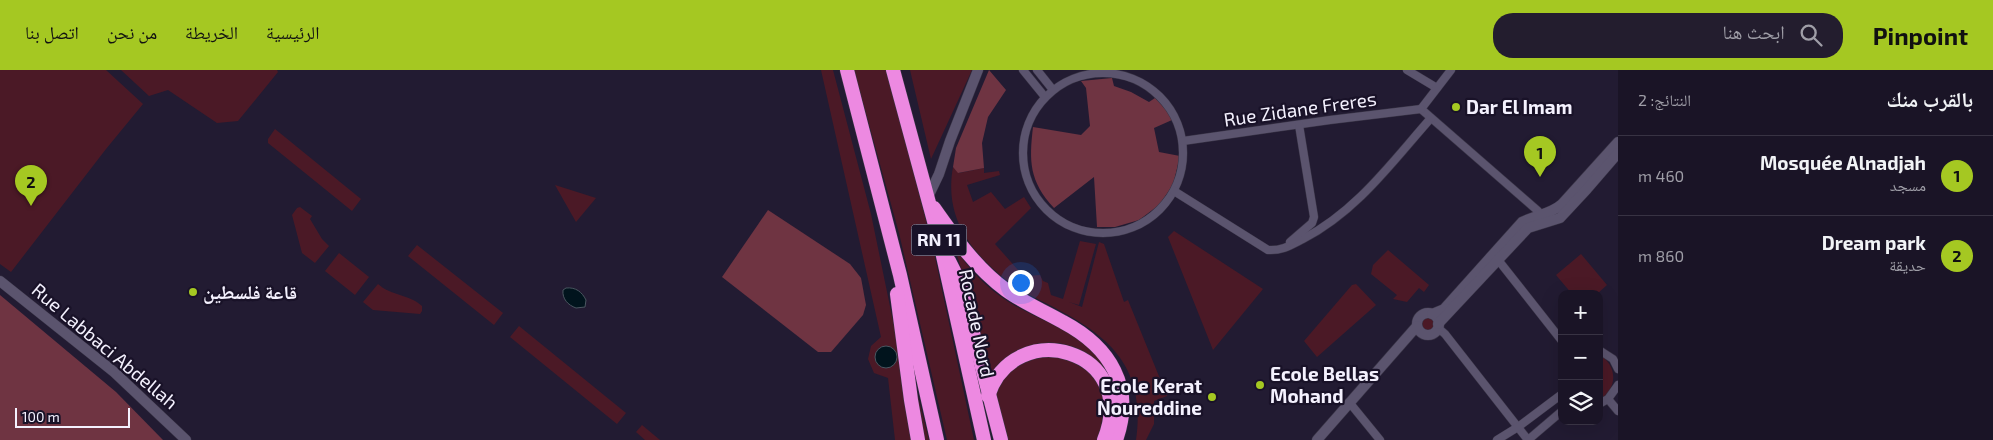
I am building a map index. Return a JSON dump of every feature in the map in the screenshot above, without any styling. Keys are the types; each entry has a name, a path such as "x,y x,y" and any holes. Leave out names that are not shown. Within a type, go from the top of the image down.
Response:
{"highway":[{"path":"840,70 867,152"},
{"name":"RN 11","path":"847,70 900,275 937,440"},
{"name":"Rocade Nord","path":"893,70 941,247 984,440"},
{"path":"928,199 957,241 976,264 995,282 1019,299 1064,322 1092,340 1104,353 1115,372 1123,403 1129,413 1126,440"},
{"path":"884,212 918,440"},
{"path":"941,247 960,283 1001,440"},
{"path":"988,396 991,386 1002,371 1020,357 1042,350 1075,355 1084,359 1098,371 1107,386 1111,404 1111,418 1104,440"},
{"path":"1116,440 1123,403"},
{"path":"1120,440 1123,403"}],"street":[{"path":"928,199 978,70"},
{"path":"1023,70 1045,97"},
{"path":"1037,70 1053,90"},
{"path":"1407,70 1437,88"},
{"path":"1451,70 1421,110 1542,219 1553,221 1563,215 1614,156 1618,142"},
{"path":"1099,72 1120,74 1138,81 1155,91 1168,106 1178,123 1183,142 1184,159 1181,175 1164,207 1149,219 1133,228 1114,233 1095,233 1076,229 1059,220 1044,208 1033,192 1026,174 1023,155 1024,136 1030,120 1045,97 1053,90 1078,76 1099,72"},
{"name":"Rue Zidane Freres","path":"1183,142 1421,110"},
{"path":"1174,191 1268,250 1278,251 1315,233 1355,204 1431,118"},
{"path":"1278,251 1308,228 1314,217 1299,125"},
{"path":"1432,314 1444,309 1495,257 1528,228 1542,219"},
{"path":"1417,326 1421,332 1433,333 1495,257"},
{"path":"1495,257 1558,336"},
{"name":"Rue Labbaci Abdellah","path":"0,281 120,377 186,440"},
{"name":"Rue Labbaci Abdellah","path":"0,287 111,374 179,440"},
{"path":"1316,440 1417,326 1420,317 1425,313 1432,314 1437,318 1438,326 1528,440 1558,414"},
{"path":"1603,353 1613,359 1618,369"},
{"path":"1603,402 1608,399 1618,385"},
{"path":"1497,440 1558,397"},
{"path":"1608,399 1618,411"},
{"path":"1350,402 1380,440"}],"shaded area":[{"path":"0,70 106,70 143,104 11,272 0,264"},
{"path":"121,70 277,70 278,72 238,121 217,123 168,90 149,96"},
{"path":"821,70 833,70 871,214 900,355 911,440 895,440 888,378 874,373 868,359 871,346 881,337"},
{"path":"854,70 887,70 933,248 974,440 947,440 899,233"},
{"path":"910,70 972,70 931,159"},
{"path":"989,70 1006,90 988,117 982,143 984,168 958,173 953,167 956,148"},
{"path":"1112,78 1114,86 1131,92 1149,102 1155,98 1168,112 1172,120 1154,128 1159,152 1180,156 1173,185 1159,205 1139,220 1115,227 1097,227 1094,177 1054,208 1040,189 1035,179 1031,160 1033,127 1081,135 1090,126 1086,88 1081,81"},
{"path":"275,129 361,199 352,211 268,143 268,139"},
{"path":"953,167 959,173 984,168 984,173 999,171 1000,175 967,185 973,202 991,192 1005,209 1024,197 1031,208 995,244 1019,271 1027,276 1040,275 1043,281 1048,283 1051,295 1063,299 1080,241 1096,244 1079,305 1069,302 1082,307 1099,242 1104,244 1124,302 1128,300 1167,396 1154,401 1154,424 1146,440 1136,440 1137,409 1133,383 1122,361 1107,343 1089,328 1067,314 1018,289 976,252 958,222 953,205 951,187"},
{"path":"555,185 596,198 576,222"},
{"path":"300,207 312,216 310,219 322,239 329,246 315,263 302,253 292,215"},
{"path":"768,210 850,264 861,278 866,305 863,315 831,352 818,352 722,277"},
{"path":"1174,231 1263,289 1213,350 1168,237"},
{"path":"417,245 503,313 494,325 408,256"},
{"path":"954,246 975,274 1001,297 1064,330 1085,344 1102,361 1115,384 1090,356 1064,344 1036,344 1024,348 1001,364 992,375"},
{"path":"1388,250 1429,285 1424,292 1419,288 1407,302 1393,299 1397,295 1371,274 1373,265"},
{"path":"339,253 369,277 355,295 325,271"},
{"path":"1581,254 1607,285 1601,290 1569,290 1556,275"},
{"path":"378,284 389,291 417,302 422,306 422,311 420,314 373,310 363,302"},
{"path":"1356,284 1376,305 1317,357 1304,341 1352,285"},
{"path":"0,295 116,392 163,440 0,440"},
{"path":"1428,316 1436,324 1428,332 1420,324"},
{"path":"519,326 626,413 617,424 510,337"},
{"path":"1060,354 1094,375 1105,400 1099,440 1005,440 992,396 1015,363"},
{"path":"1603,357 1610,365 1613,377 1610,390 1603,397"},
{"path":"917,392 929,440 922,440 915,393"},
{"path":"642,425 660,440 645,440 636,432"}],"water":[{"path":"573,288 581,292 586,300 585,307 576,308 568,303 563,293 563,290"},
{"path":"886,346 894,349 897,357 894,365 886,368 878,365 875,357 878,349"}],"place":[{"name":"Dar El Imam","path":"1456,107"},
{"name":"Mosquée Alnadjah","path":"1540,177"},
{"name":"Dream park","path":"31,206"},
{"name":"قاعة فلسطين","path":"193,292"},
{"name":"Ecole Bellas Mohand","path":"1260,385"},
{"name":"Ecole Kerat Noureddine","path":"1212,397"}]}
